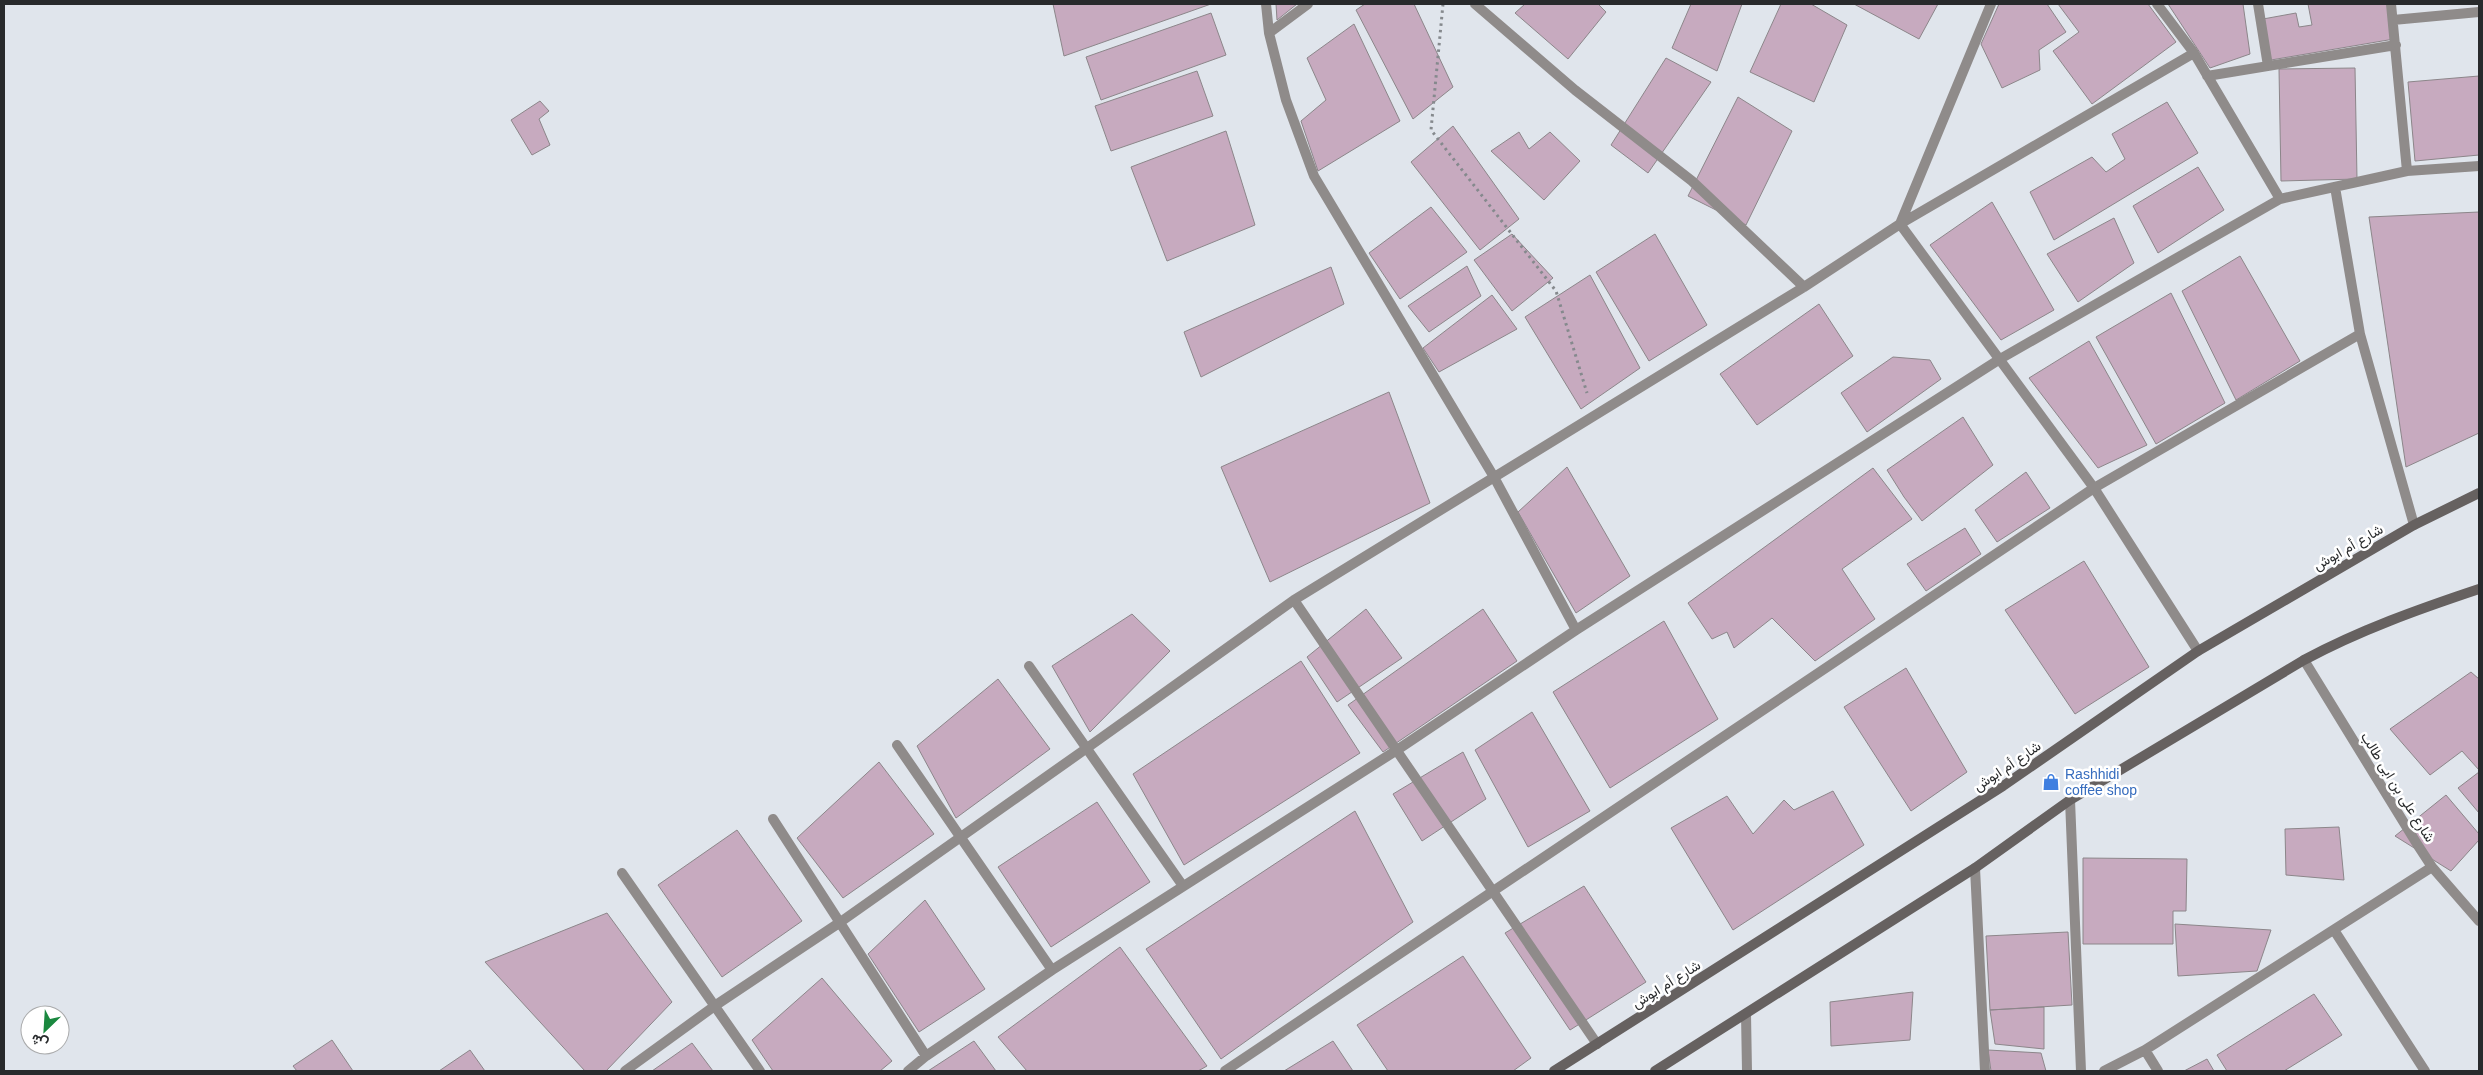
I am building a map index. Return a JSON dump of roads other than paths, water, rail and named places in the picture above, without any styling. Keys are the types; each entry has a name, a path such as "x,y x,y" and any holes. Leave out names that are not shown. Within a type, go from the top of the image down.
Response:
{"street":[{"path":"1266,4 1269,33 1286,100 1314,176 1494,477 1576,630"},
{"path":"1269,33 1308,4"},
{"path":"1475,4 1575,90 1692,181 1804,287"},
{"path":"1900,224 1991,4"},
{"path":"2157,4 2194,53 2280,199"},
{"path":"2258,4 2268,66"},
{"path":"2391,4 2407,171"},
{"path":"2393,20 2479,12"},
{"path":"2207,76 2396,45"},
{"path":"625,1071 716,1005 839,923 1294,600 1804,287 1900,224 2194,53"},
{"path":"908,1071 926,1056 1052,970 1397,750 1576,630 2000,359 2280,199 2407,171 2479,166"},
{"path":"2335,187 2360,334 2414,525"},
{"path":"1900,224 2094,488 2198,651"},
{"path":"1225,1071 2094,488 2360,334"},
{"name":"شارع أم ابوش","path":"1554,1071 2003,786 2198,651 2414,525 2479,493"},
{"path":"1655,1071 1975,868 2070,800 2304,660 2337,642 2479,589"},
{"path":"1294,600 1597,1044"},
{"name":"شارع على بن ابى طالب","path":"2304,660 2432,867 2479,921"},
{"path":"1029,666 1183,886"},
{"path":"897,745 1052,970"},
{"path":"2070,800 2081,1071"},
{"path":"773,819 926,1056"},
{"path":"2104,1071 2145,1050 2432,867"},
{"path":"1975,868 1985,1071"},
{"path":"622,872 760,1071"},
{"path":"2334,930 2425,1071"},
{"path":"1746,1014 1747,1071"},
{"path":"2145,1050 2158,1071"}],"place":[{"name":"Rashhidi coffee shop","path":"2051,782"}]}
